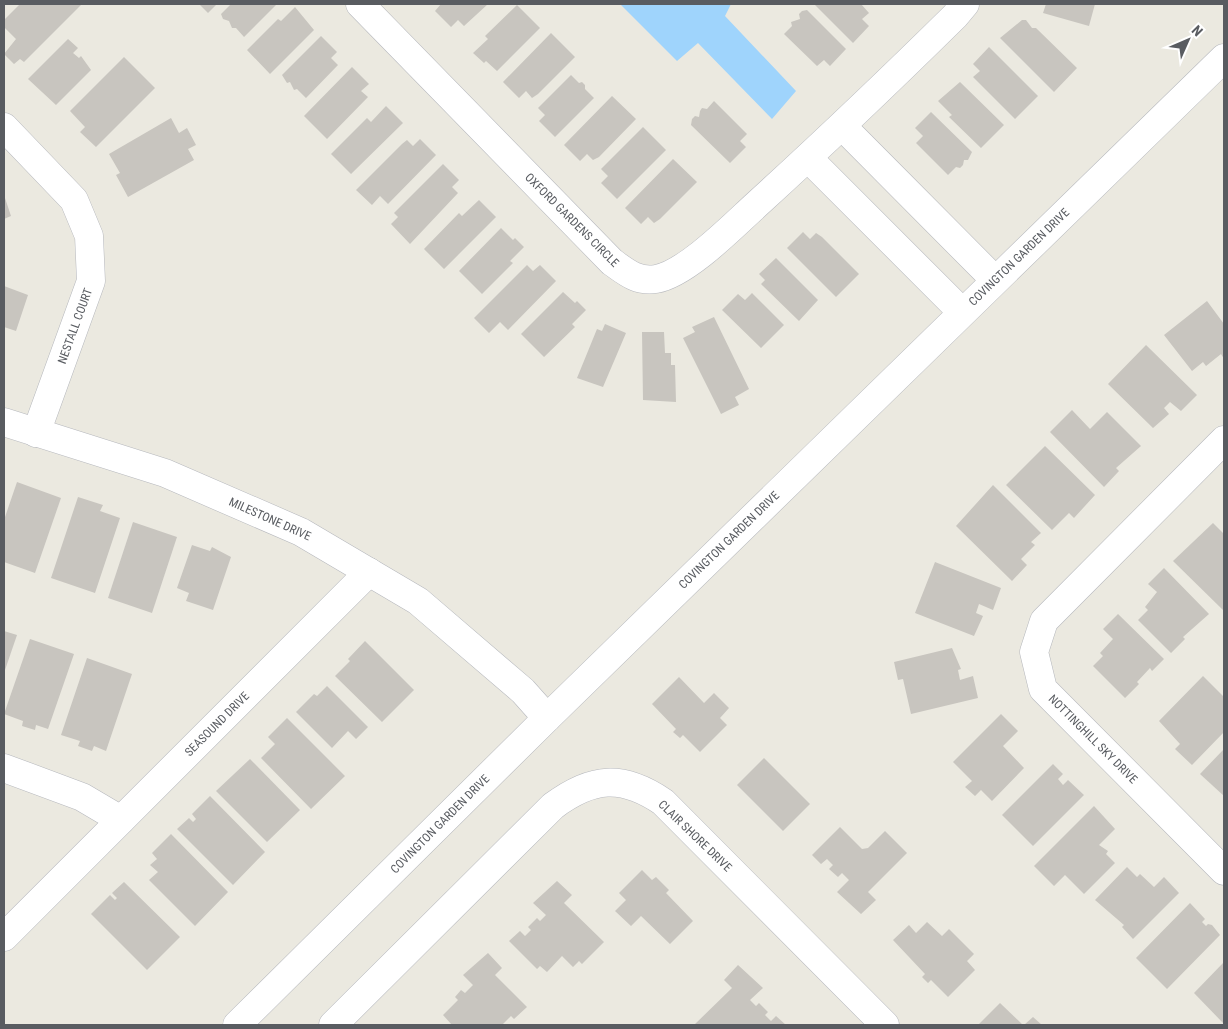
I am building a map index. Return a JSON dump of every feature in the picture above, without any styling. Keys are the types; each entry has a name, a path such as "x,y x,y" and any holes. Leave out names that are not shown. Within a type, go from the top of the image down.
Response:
{"street":[{"name":"OXFORD GARDENS CIRCLE","path":"360,4 612,262 636,278 656,279 675,272 720,237 842,126 965,4"},
{"name":"COVINGTON GARDEN DRIVE","path":"237,1025 547,718 1224,58"},
{"path":"842,126 995,280"},
{"name":"NESTALL COURT","path":"4,127 74,200 89,236 91,281 36,433"},
{"path":"808,158 962,312"},
{"name":"MILESTONE DRIVE","path":"4,422 165,473 301,532 418,601 523,691 547,718"},
{"name":"NOTTINGHILL SKY DRIVE","path":"1224,440 1044,621 1034,652 1043,688 1224,870"},
{"name":"SEASOUND DRIVE","path":"4,937 369,572"},
{"path":"4,768 82,797 121,820"},
{"name":"CLAIR SHORE DRIVE","path":"332,1025 553,806 571,792 607,781 644,790 663,802 885,1025"}],"water":[{"path":"620,4 731,4 725,16 796,91 772,119 698,43 677,61"}],"building":[{"path":"20,4 82,4 24,62 20,59 14,64 4,54 16,39 4,27 4,20"},
{"path":"199,4 217,4 208,13"},
{"path":"231,4 277,4 244,37 236,28 232,28 229,21 223,19 221,14"},
{"path":"441,4 488,4 464,26 458,20 451,27 435,11"},
{"path":"814,4 861,4 869,13 862,19 869,26 853,43"},
{"path":"1046,4 1095,4 1089,26 1043,13"},
{"path":"517,5 540,28 497,71 473,53 488,39 485,36"},
{"path":"295,7 314,30 270,74 247,50 278,19 281,21"},
{"path":"807,10 846,49 830,66 824,60 817,66 784,34 792,26 791,22 800,19 799,14"},
{"path":"1022,20 1026,20 1032,28 1036,28 1077,68 1054,92 1000,38"},
{"path":"551,33 575,57 538,94 532,98 526,91 519,98 503,82"},
{"path":"321,36 337,52 331,58 338,65 306,98 297,89 294,90 290,82 287,83 282,75"},
{"path":"68,39 78,48 73,53 79,58 81,56 91,70 56,105 28,79"},
{"path":"989,47 1038,96 1015,119 973,77 980,71 973,64"},
{"path":"124,57 155,88 96,147 80,132 85,127 70,111"},
{"path":"352,67 369,84 361,91 368,97 327,139 304,116"},
{"path":"571,75 579,83 582,82 585,85 585,89 594,98 555,137 539,121 545,115 538,108"},
{"path":"960,82 1004,125 981,148 949,117 952,115 938,101"},
{"path":"612,96 636,119 599,157 593,160 587,154 580,161 564,145"},
{"path":"714,101 747,134 740,141 746,147 730,163 691,125 692,119 695,116 699,117 702,108 707,109"},
{"path":"386,106 403,123 351,174 331,154 367,118 371,122"},
{"path":"931,112 972,152 968,160 964,160 960,168 956,167 948,175 916,143 923,136 915,128"},
{"path":"171,118 179,133 187,128 196,145 188,149 194,160 128,197 116,175 120,173 109,154"},
{"path":"643,127 666,150 617,199 601,183 608,176 601,169"},
{"path":"420,139 436,155 388,204 380,196 372,205 356,190 407,140 413,146"},
{"path":"673,159 697,182 660,219 654,223 648,217 641,224 625,208"},
{"path":"443,164 459,180 452,187 458,193 410,244 391,224 398,217 394,213"},
{"path":"4,195 11,216 4,219"},
{"path":"479,200 496,217 444,269 424,249 459,213 462,216"},
{"path":"501,228 513,240 515,238 524,247 510,261 513,263 482,294 459,271"},
{"path":"803,232 810,239 816,233 822,237 859,274 836,297 787,248"},
{"path":"776,258 818,300 799,321 761,284 765,280 759,274"},
{"path":"527,265 533,271 540,265 556,281 508,330 500,322 489,333 474,318"},
{"path":"4,286 28,295 16,331 4,327"},
{"path":"563,292 575,303 577,301 586,310 572,324 575,327 544,357 521,334"},
{"path":"752,293 784,325 761,348 722,310 738,294 745,300"},
{"path":"1207,301 1224,324 1224,359 1221,354 1206,366 1203,362 1192,371 1164,335"},
{"path":"714,317 749,389 735,397 739,405 721,414 683,338 695,332 692,327"},
{"path":"605,324 626,333 603,387 577,378 597,329 602,331"},
{"path":"642,332 664,332 665,353 671,353 671,365 675,365 676,402 643,400"},
{"path":"1146,345 1197,395 1181,411 1170,402 1164,408 1169,414 1153,428 1108,384"},
{"path":"1072,410 1090,429 1107,412 1141,446 1116,468 1119,471 1104,487 1050,432"},
{"path":"1045,446 1095,495 1074,518 1069,513 1052,530 1006,485"},
{"path":"17,482 61,498 35,573 4,562 4,520"},
{"path":"993,485 1041,533 1031,542 1035,545 1021,559 1027,565 1012,581 956,526"},
{"path":"78,497 103,505 100,511 120,518 95,593 51,578"},
{"path":"133,522 177,537 152,613 108,598"},
{"path":"1213,523 1224,534 1224,611 1173,561"},
{"path":"192,545 210,551 212,547 231,557 213,610 186,601 189,593 177,588"},
{"path":"935,562 1001,588 993,610 979,604 976,613 983,616 974,636 915,613"},
{"path":"1164,568 1209,614 1183,637 1185,639 1171,653 1138,620 1148,610 1145,607 1157,592 1148,584"},
{"path":"1118,614 1164,659 1152,671 1150,668 1137,682 1139,684 1125,698 1093,666 1103,656 1100,653 1113,639 1103,629"},
{"path":"4,631 17,635 4,673"},
{"path":"30,639 74,654 48,729 36,725 35,730 22,726 23,721 4,714"},
{"path":"365,641 414,690 382,722 335,676 350,661 348,659"},
{"path":"952,648 961,669 958,670 960,680 973,676 978,698 911,714 903,679 898,680 894,662"},
{"path":"87,658 132,674 106,751 94,746 92,751 78,746 80,741 61,735"},
{"path":"1203,676 1224,697 1224,732 1192,765 1175,749 1180,744 1159,721"},
{"path":"679,677 704,703 714,693 729,708 720,718 727,725 700,752 683,735 680,738 673,732 676,729 652,704"},
{"path":"327,686 368,727 356,739 348,731 332,748 296,712 314,694 317,696"},
{"path":"1001,714 1018,731 1003,746 1024,768 992,801 981,790 975,796 965,787 972,781 953,762"},
{"path":"287,718 345,776 311,809 261,758 275,744 268,737"},
{"path":"1224,749 1224,796 1200,774"},
{"path":"764,758 810,804 783,831 737,785"},
{"path":"250,759 300,810 267,842 216,791"},
{"path":"1053,764 1063,774 1058,779 1063,785 1068,780 1084,795 1033,846 1002,815"},
{"path":"210,796 265,852 233,885 177,829 189,818 193,822 196,819 192,814"},
{"path":"1094,806 1115,829 1099,845 1108,851 1106,854 1115,863 1084,894 1065,875 1054,886 1034,866"},
{"path":"840,827 862,849 868,848 885,831 907,853 868,892 876,900 861,914 837,892 849,880 842,873 838,877 829,869 833,865 827,859 821,864 812,855"},
{"path":"171,834 228,892 195,926 149,880 158,872 150,865 157,859 152,853"},
{"path":"1127,867 1137,877 1140,874 1154,887 1164,877 1179,893 1133,939 1122,927 1124,925 1095,900"},
{"path":"642,870 652,880 656,877 669,890 666,893 693,921 670,944 641,916 631,926 615,911 626,900 619,893"},
{"path":"557,881 572,895 564,903 604,942 582,964 579,961 573,967 562,956 547,972 540,966 537,969 509,941 520,931 525,936 531,930 528,927 537,918 540,921 546,915 533,903"},
{"path":"124,882 180,937 147,970 91,914 110,895 115,900 117,898 112,893"},
{"path":"1190,903 1205,919 1202,922 1206,926 1208,924 1212,925 1220,935 1167,989 1136,958"},
{"path":"927,922 942,936 949,929 974,954 967,961 975,970 948,997 931,980 928,983 922,977 925,974 893,940 909,925 916,933"},
{"path":"488,953 502,968 495,975 527,1007 514,1019 511,1016 502,1025 452,1025 443,1015 458,1000 455,997 461,990 465,993 473,985 463,975"},
{"path":"1224,962 1224,1024 1194,993"},
{"path":"738,965 763,988 750,1000 756,1006 759,1003 768,1012 765,1015 771,1021 776,1016 786,1025 694,1025 732,988 724,980"},
{"path":"1000,1003 1023,1025 978,1025"},
{"path":"1033,1017 1042,1025 1024,1025"}]}
